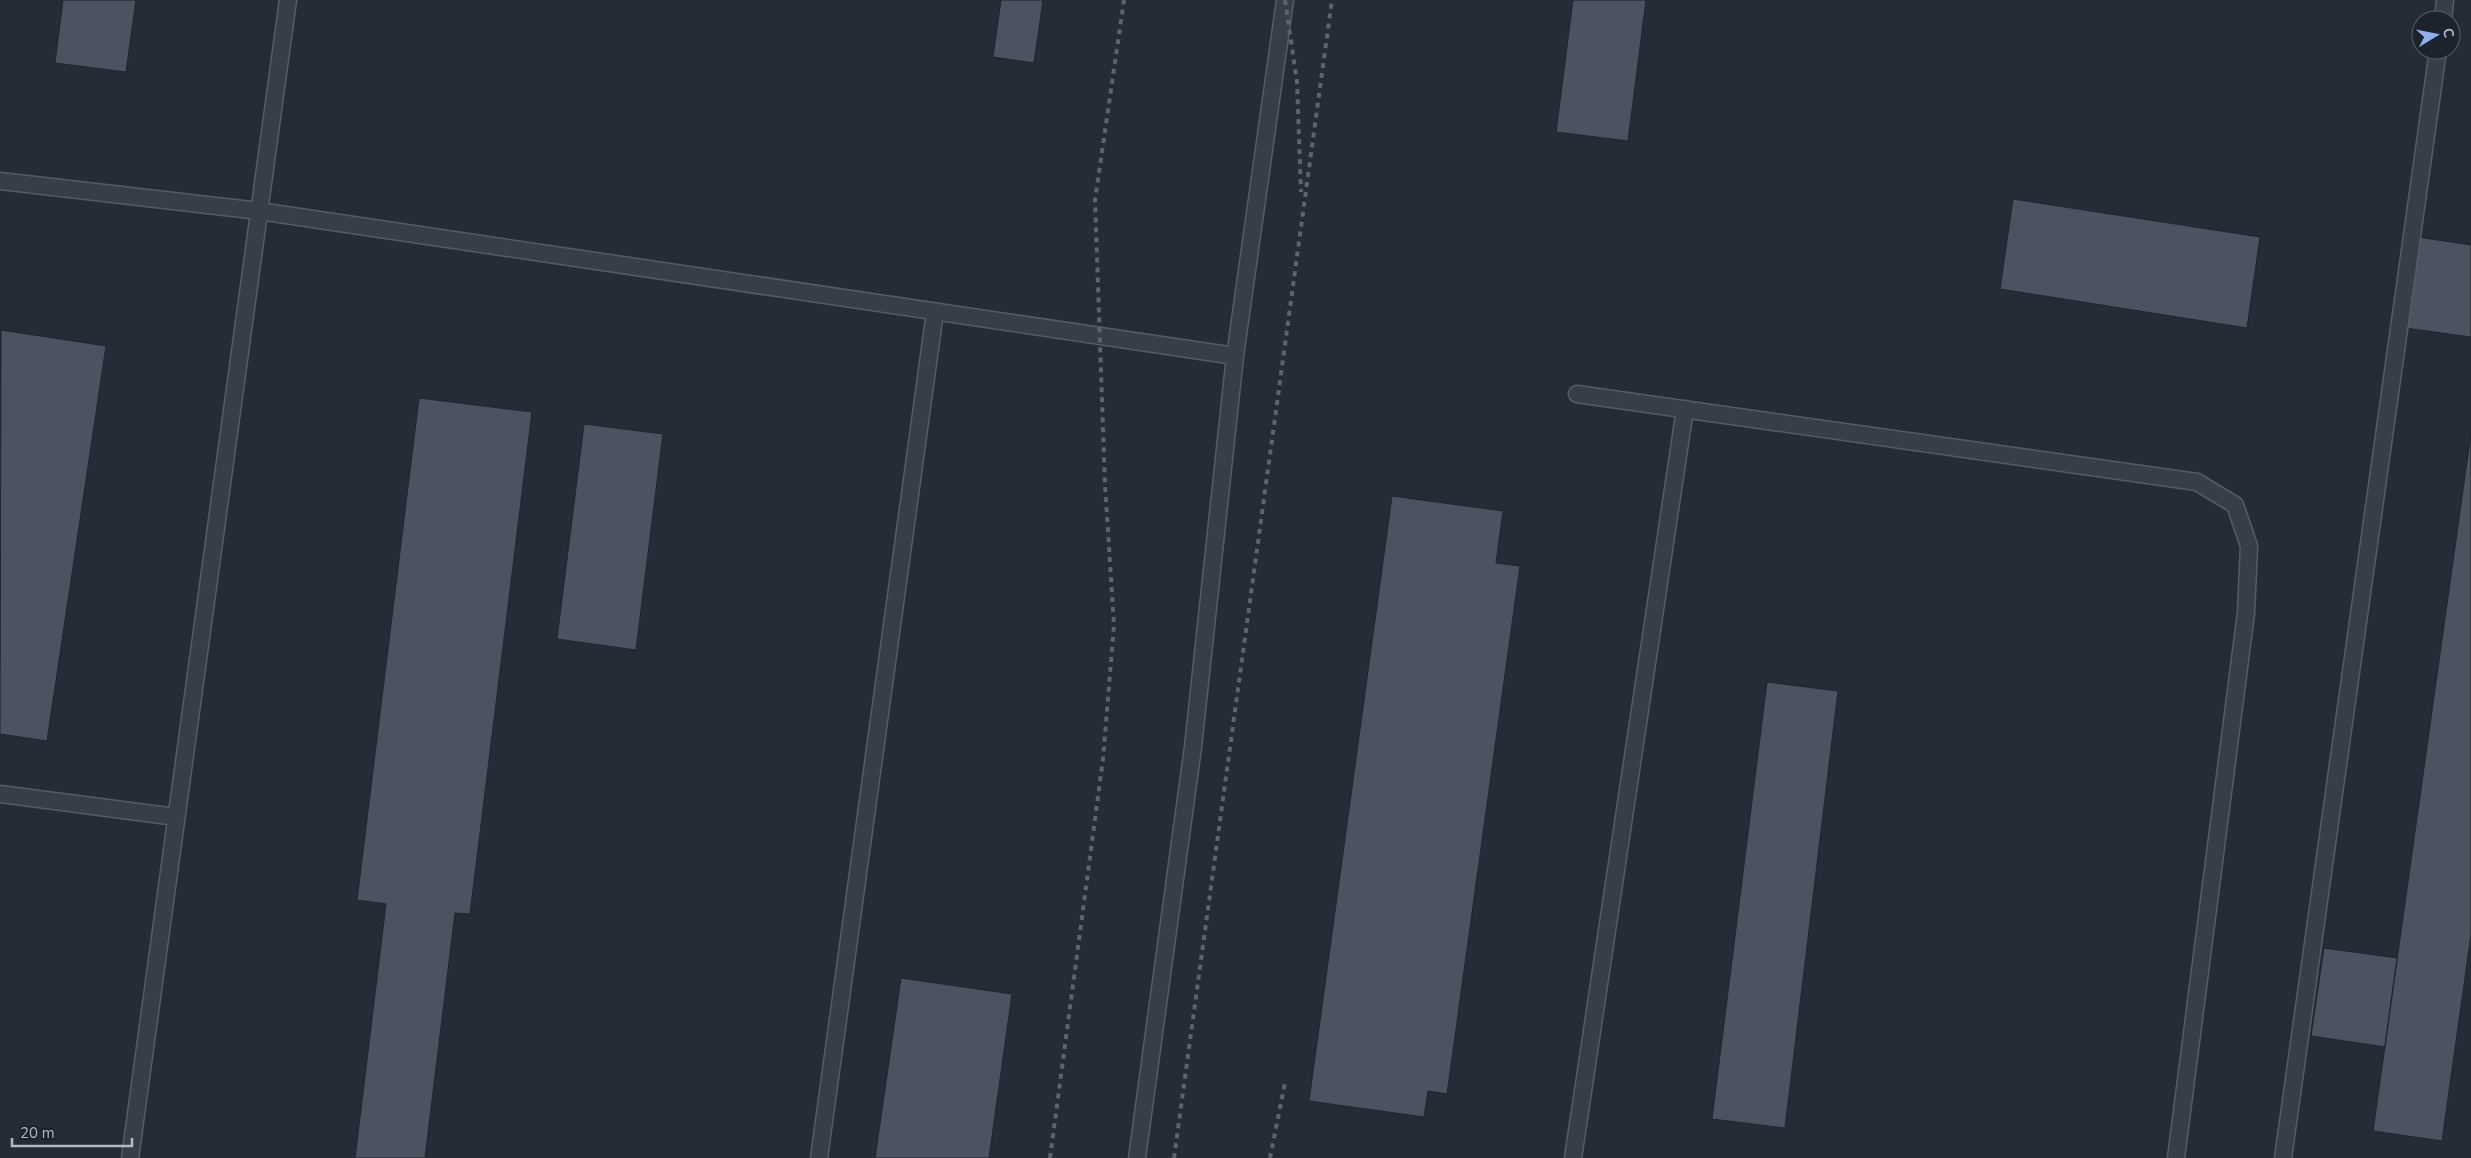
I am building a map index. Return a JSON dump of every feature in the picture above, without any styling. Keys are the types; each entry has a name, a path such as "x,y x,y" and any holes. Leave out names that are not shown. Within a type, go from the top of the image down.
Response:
{"lane":[{"path":"130,1158 288,0"},
{"path":"1137,1158 1193,747 1235,356 1285,0"},
{"path":"2283,1158 2437,60"},
{"path":"0,180 259,211 1235,356"},
{"path":"819,1158 935,312"},
{"path":"1577,394 2197,482 2235,505 2249,546 2246,613 2176,1158"},
{"path":"1573,1158 1686,409"},
{"path":"0,794 176,817"}],"building":[{"path":"63,0 136,0 126,72 55,63"},
{"path":"1001,0 1043,0 1034,63 993,57"},
{"path":"1573,0 1646,0 1628,141 1556,132"},
{"path":"2013,199 2260,237 2247,328 2000,289"},
{"path":"2418,237 2471,245 2471,337 2405,328"},
{"path":"1,330 106,346 47,741 0,734"},
{"path":"419,398 532,412 470,914 455,913 425,1158 355,1158 386,904 357,900"},
{"path":"584,424 663,434 636,650 557,639"},
{"path":"2471,433 2471,935 2442,1141 2373,1131"},
{"path":"1392,496 1503,511 1496,563 1520,566 1447,1094 1428,1091 1424,1117 1309,1101"},
{"path":"1767,682 1838,691 1785,1128 1712,1119"},
{"path":"2324,948 2397,958 2385,1047 2311,1036"},
{"path":"901,978 1012,994 989,1158 875,1158"}],"railway":[{"path":"1050,1158 1103,759 1114,625 1105,485 1095,200 1124,0"},
{"path":"1285,0 1297,82 1301,192"},
{"path":"1174,1158 1332,0"},
{"path":"1270,1158 1285,1083"}]}
